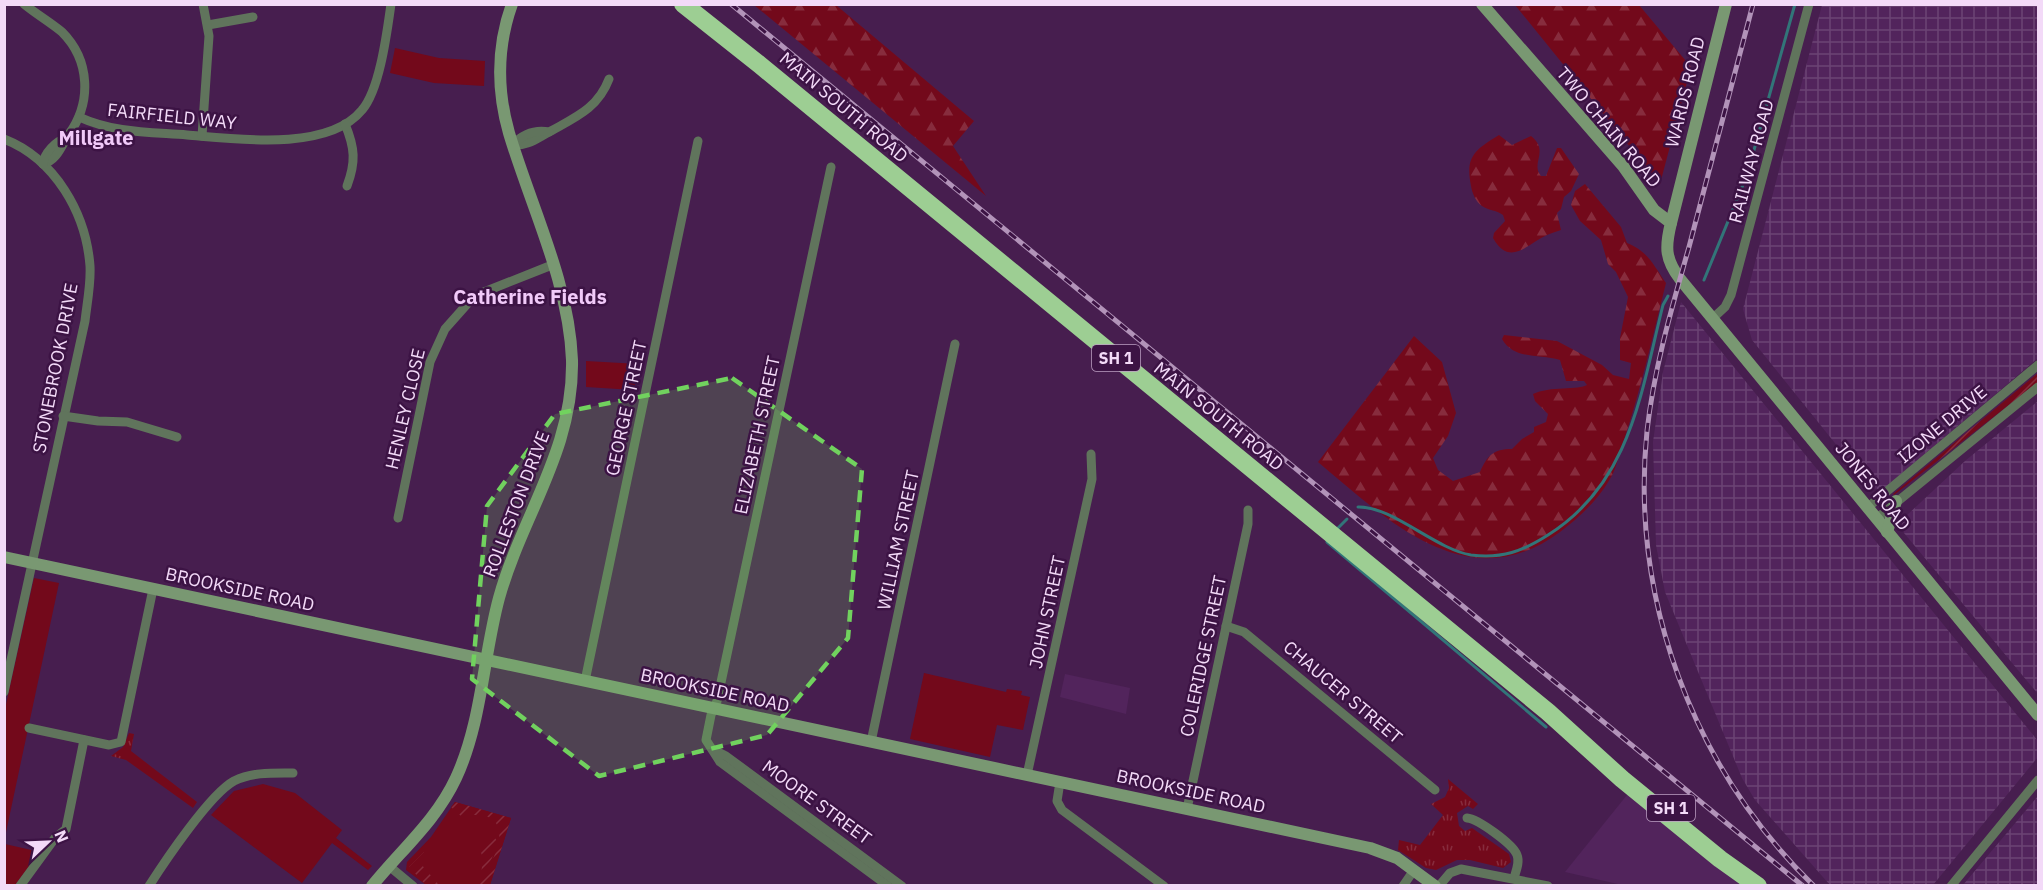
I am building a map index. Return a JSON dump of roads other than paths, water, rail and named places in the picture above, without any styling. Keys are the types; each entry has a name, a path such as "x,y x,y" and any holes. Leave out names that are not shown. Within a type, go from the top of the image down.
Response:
{"highway":[{"name":"MAIN SOUTH ROAD","path":"683,4 1589,747 1622,779 1720,859 1752,881"}],"street":[{"name":"FAIRFIELD WAY","path":"24,4 60,31 75,50 81,62 85,88 79,117 66,138 60,140 50,150 43,164"},
{"path":"202,136 208,25 203,4"},
{"name":"FAIRFIELD WAY","path":"79,117 113,129 276,140 315,134 345,124 363,109 371,94 391,4"},
{"name":"ROLLESTON DRIVE","path":"372,885 427,825 455,780 470,738 504,581 554,464 568,414 572,375 570,335 552,265 512,145 504,112 500,75 504,34 512,4"},
{"name":"TWO CHAIN ROAD","path":"1482,4 1623,166 1656,213 1671,223"},
{"name":"WARDS ROAD","path":"1671,223 1725,4"},
{"name":"RAILWAY ROAD","path":"1712,319 1725,307 1731,295 1809,4"},
{"path":"208,25 253,17"},
{"path":"512,145 531,143 588,110 599,100 609,80"},
{"path":"345,124 355,151 355,162 347,186"},
{"name":"STONEBROOK DRIVE","path":"4,139 43,164 63,187 75,208 85,235 90,267 85,321 4,692"},
{"name":"GEORGE STREET","path":"585,681 698,141"},
{"name":"ELIZABETH STREET","path":"714,708 831,167"},
{"name":"JONES ROAD","path":"1671,223 1666,254 1670,266 2038,715"},
{"name":"HENLEY CLOSE","path":"398,518 430,362 445,329 469,302 484,292 552,265"},
{"name":"WILLIAM STREET","path":"871,742 955,344"},
{"name":"IZONE DRIVE","path":"1867,508 2038,365"},
{"name":"IZONE DRIVE","path":"1876,519 2038,387"},
{"path":"63,416 127,422 177,437"},
{"name":"JOHN STREET","path":"1027,775 1092,478 1091,454"},
{"path":"1887,532 1896,501"},
{"name":"COLERIDGE STREET","path":"1187,809 1248,524 1248,510"},
{"name":"BROOKSIDE ROAD","path":"4,557 1376,849 1397,858 1437,885"},
{"path":"29,728 112,745 121,742 153,589"},
{"name":"CHAUCER STREET","path":"1226,626 1244,632 1436,790"},
{"path":"709,748 706,740 714,708"},
{"path":"20,885 56,838 66,829 84,740"},
{"name":"MOORE STREET","path":"709,748 720,762 888,885"},
{"name":"MOORE STREET","path":"709,748 726,756 902,885"},
{"path":"149,885 223,789 236,780 252,775 293,773"},
{"path":"1951,885 2038,780"},
{"path":"1060,782 1057,801 1062,810 1164,885"},
{"path":"1467,818 1479,821 1514,850 1518,859 1514,878"},
{"path":"389,866 413,885"},
{"path":"1437,885 1450,873 1461,869 1548,885"},
{"path":"1403,885 1414,870"}],"waterway":[{"path":"1704,280 1747,175 1795,4"},
{"path":"1358,507 1385,513 1443,545 1471,555 1502,555 1530,545 1548,535 1576,514 1598,489 1615,462 1639,402 1663,305 1668,296"},
{"path":"1338,528 1347,519"},
{"path":"1327,542 1546,727"}],"railway":[{"path":"731,4 1803,886"},
{"path":"1753,4 1659,361 1647,431 1644,494 1649,556 1660,618 1679,677 1704,734 1734,789 1771,839 1814,886"}],"district":[{"name":"Millgate","path":"96,137"},
{"name":"Catherine Fields","path":"530,296"}]}
